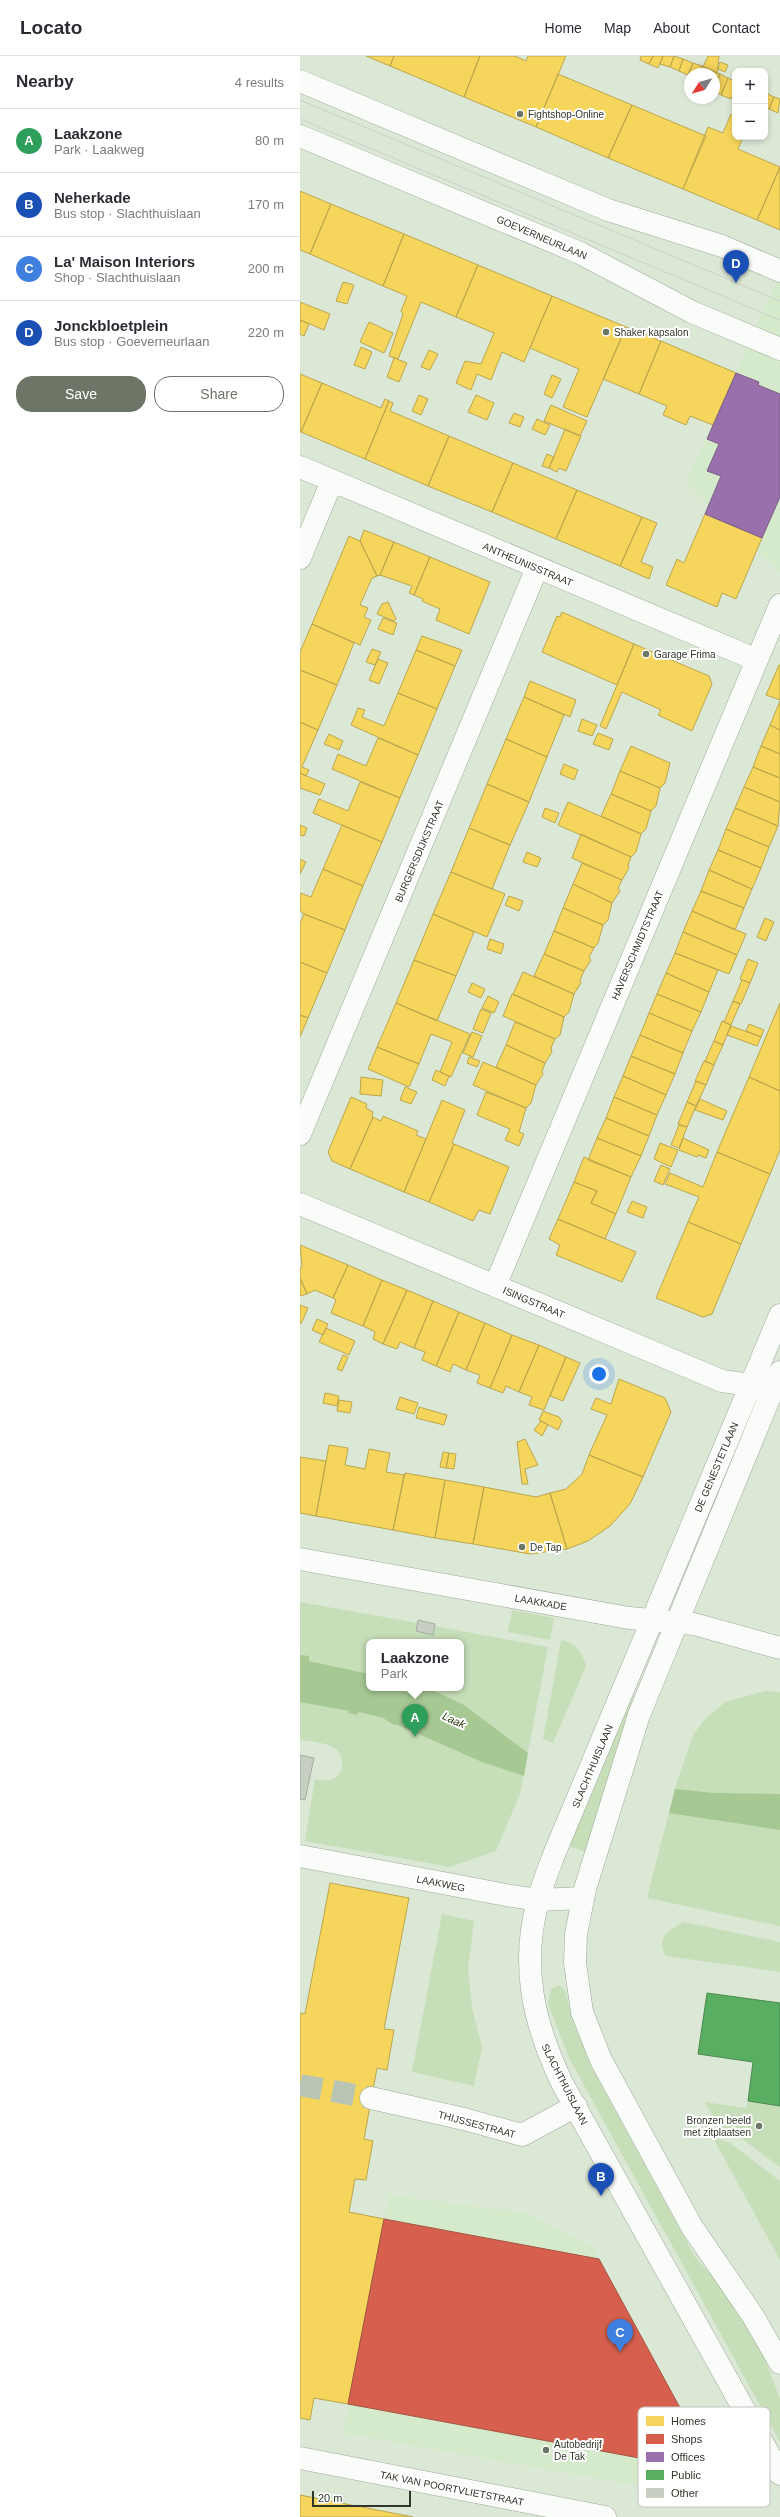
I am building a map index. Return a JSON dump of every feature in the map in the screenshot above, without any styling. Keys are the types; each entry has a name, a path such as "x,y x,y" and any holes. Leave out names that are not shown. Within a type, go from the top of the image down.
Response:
{"street":[{"path":"300,82 608,210 699,238 780,271"},
{"name":"GOEVERNEURLAAN","path":"300,136 580,253 692,312 780,349"},
{"name":"ANTHEUNISSTRAAT","path":"300,467 757,660"},
{"path":"300,558 332,481"},
{"name":"BURGERSDIJKSTRAAT","path":"300,1134 537,568"},
{"name":"HAVERSCHMIDTSTRAAT","path":"495,1286 780,605"},
{"name":"ISINGSTRAAT","path":"300,1204 722,1381 751,1385 771,1393"},
{"name":"DE GENESTETLAAN","path":"652,1620 780,1315"},
{"path":"780,1372 676,1621 639,1715 583,1898 576,1934 575,1963 582,2012 593,2043 692,2227 753,2316 780,2363"},
{"name":"LAAKKADE","path":"300,1559 622,1617 676,1621 704,1626 780,1648"},
{"name":"SLACHTHUISLAAN","path":"652,1620 555,1852 538,1900 533,1932 531,1977 536,2018 548,2053 743,2407"},
{"name":"LAAKWEG","path":"300,1856 538,1900 583,1898"},
{"name":"THIJSSESTRAAT","path":"371,2098 464,2119 522,2135 576,2106"},
{"name":"SLACHTHUISLAAN","path":"770,2456 780,2474"},
{"name":"TAK VAN POORTVLIETSTRAAT","path":"300,2458 605,2517"}],"shaded area":[{"path":"780,274 780,572 685,483"},
{"path":"300,1602 418,1623 416,1631 433,1635 435,1626 548,1647 520,1794 496,1851 450,1867 305,1841 315,1779 331,1780 339,1774 342,1765 341,1755 338,1751 322,1743 300,1740"},
{"path":"512,1610 554,1618 550,1640 508,1632"},
{"path":"561,1640 571,1643 578,1648 583,1656 586,1666 553,1743 543,1739"},
{"path":"637,1684 587,1852 568,1846"},
{"path":"765,1691 780,1692 780,1926 647,1898 676,1785 693,1735 704,1720 725,1702"},
{"path":"442,1914 474,1921 468,1970 472,2008 482,2047 474,2086 412,2072"},
{"path":"684,1922 780,1942 780,1972 666,1956 662,1944 665,1935 673,1928"},
{"path":"559,1985 565,1990 574,2024 593,2070 695,2257 735,2301 763,2353 780,2399 780,2442 770,2424 770,2407 761,2407 569,2058 548,2004 551,1989"},
{"path":"748,2101 780,2106 780,2167 730,2130 718,2126 705,2102 746,2108"},
{"path":"717,2138 730,2143 780,2181 780,2260 714,2140"},
{"path":"389,2195 528,2213 592,2247 680,2407 638,2407 638,2486 343,2433"}],"water":[{"name":"Laak","path":"300,1655 309,1656 309,1661 366,1673 366,1691 433,1691 464,1705 528,1753 524,1776 482,1762 398,1725 394,1725 383,1718 359,1712 357,1715 348,1713 349,1711 300,1702"},
{"path":"675,1789 714,1793 780,1794 780,1830 669,1813"}],"building: Homes":[{"path":"366,56 394,56 390,66"},
{"path":"394,56 480,56 464,97 390,66"},
{"path":"480,56 515,56 526,61 528,56 566,56 536,127 464,97"},
{"path":"641,56 653,56 649,64 640,60"},
{"path":"653,56 663,56 658,68 649,64"},
{"path":"663,56 674,56 670,67 660,64"},
{"path":"674,56 683,59 679,71 670,67"},
{"path":"708,56 719,56 718,68 703,67"},
{"path":"683,59 693,63 691,68 684,68 684,73 679,71"},
{"path":"720,62 728,65 725,72 718,68"},
{"path":"693,63 702,66 701,68 691,68"},
{"path":"558,74 632,105 608,158 536,127"},
{"path":"720,74 728,78 720,94"},
{"path":"728,78 732,80 731,99 721,95"},
{"path":"768,94 774,97 768,108"},
{"path":"774,97 780,99 778,113 769,109"},
{"path":"632,105 706,136 683,189 608,158"},
{"path":"732,114 732,140 742,140 738,149 780,167 757,220 683,189 708,127 723,133"},
{"path":"780,167 780,230 757,220"},
{"path":"300,191 331,204 310,254 300,250"},
{"path":"331,204 404,234 383,286 310,254"},
{"path":"404,234 478,265 456,317 421,302 398,359 389,356 403,314 401,311 407,296 383,286"},
{"path":"478,265 552,296 524,362 502,352 491,380 477,374 471,390 456,383 465,361 481,364 494,333 456,317"},
{"path":"343,282 354,285 347,304 336,301"},
{"path":"552,296 626,327 587,417 563,407 579,369 530,348"},
{"path":"300,302 330,314 324,330 300,320"},
{"path":"300,320 309,324 304,336 300,334"},
{"path":"369,322 393,333 384,353 360,342"},
{"path":"626,327 661,341 639,394 603,379"},
{"path":"661,341 736,373 713,425 690,416 686,425 663,415 667,406 639,394"},
{"path":"361,347 372,352 365,369 354,365"},
{"path":"429,350 438,354 430,370 421,367"},
{"path":"394,358 407,363 399,382 387,377"},
{"path":"300,374 322,383 301,432 300,432"},
{"path":"552,375 561,379 552,398 544,394"},
{"path":"322,383 381,408 385,399 389,401 365,459 301,432"},
{"path":"419,395 428,399 421,415 412,411"},
{"path":"476,395 494,403 487,420 468,412"},
{"path":"389,401 393,403 390,411 449,436 428,486 365,459"},
{"path":"551,405 587,421 580,436 544,421"},
{"path":"514,413 524,417 520,427 509,423"},
{"path":"537,419 550,425 545,435 532,429"},
{"path":"565,429 581,436 566,471 559,468 557,472 549,468"},
{"path":"449,436 513,463 492,512 428,486"},
{"path":"547,454 554,457 549,468 542,466"},
{"path":"513,463 577,490 556,539 492,512"},
{"path":"577,490 642,517 620,566 556,539"},
{"path":"705,514 762,538 736,599 722,593 717,607 666,585 677,559 684,563"},
{"path":"642,517 657,523 641,562 653,567 649,579 620,566"},
{"path":"364,530 394,542 380,575 377,576 360,541"},
{"path":"349,536 360,541 377,576 372,578 360,605 368,608 364,617 371,620 360,645 312,624"},
{"path":"394,542 430,557 414,595 409,593 412,586 380,575"},
{"path":"430,557 490,582 469,634 436,620 440,609 422,601 423,599 414,595"},
{"path":"388,602 396,619 394,621 377,614 382,604"},
{"path":"562,612 634,644 617,685 542,652 557,616 560,617"},
{"path":"383,618 397,623 393,635 378,629"},
{"path":"312,624 354,643 337,685 300,670 300,652"},
{"path":"422,636 462,650 455,666 416,650"},
{"path":"634,644 709,676 712,684 692,731 658,715 661,710 622,692 606,729 600,726"},
{"path":"372,649 381,652 375,665 366,662"},
{"path":"416,650 455,666 437,709 398,693"},
{"path":"378,659 388,663 379,684 369,680"},
{"path":"780,665 780,700 766,695"},
{"path":"300,670 337,685 318,730 300,722"},
{"path":"530,681 576,700 570,717 524,697"},
{"path":"398,693 437,709 418,755 351,725 358,708 365,710 362,717 384,726"},
{"path":"524,697 564,715 547,757 506,739"},
{"path":"780,701 780,730 770,725"},
{"path":"582,719 597,725 592,736 578,731"},
{"path":"300,722 318,730 302,767 309,770 306,776 300,773"},
{"path":"770,725 780,730 780,754 761,746"},
{"path":"598,733 613,739 609,750 593,744"},
{"path":"329,734 343,741 339,750 324,744"},
{"path":"378,738 418,755 400,798 332,769 338,754 366,766"},
{"path":"506,739 547,757 529,802 487,784"},
{"path":"631,746 670,763 665,783 660,788 620,771"},
{"path":"761,746 780,754 780,778 753,767"},
{"path":"564,764 578,770 574,780 560,774"},
{"path":"753,767 780,778 780,802 744,787"},
{"path":"620,771 660,788 656,806 651,811 611,794"},
{"path":"300,773 325,784 320,795 300,788"},
{"path":"360,782 400,798 382,842 313,813 319,799 348,811"},
{"path":"487,784 529,802 510,845 469,828"},
{"path":"744,787 780,802 778,826 735,808"},
{"path":"611,794 651,811 646,829 641,834 601,816"},
{"path":"568,802 641,834 636,852 631,857 558,825"},
{"path":"545,808 559,813 555,823 542,817"},
{"path":"735,808 778,826 769,847 726,829"},
{"path":"300,825 307,828 304,836 300,835"},
{"path":"342,825 382,842 363,886 323,869"},
{"path":"469,828 510,845 492,889 451,872"},
{"path":"726,829 769,847 761,868 718,850"},
{"path":"581,834 631,857 628,865 629,868 622,880 572,858"},
{"path":"718,850 761,868 752,889 709,870"},
{"path":"527,852 541,858 537,867 523,862"},
{"path":"300,859 306,862 300,874"},
{"path":"582,863 622,880 618,888 620,891 612,903 573,884"},
{"path":"323,869 363,886 345,930 304,914 300,911 300,893 311,897"},
{"path":"709,870 752,889 744,908 701,891"},
{"path":"451,872 505,894 487,937 433,914"},
{"path":"573,884 612,903 608,920 603,925 563,908"},
{"path":"701,891 744,908 735,930 692,911"},
{"path":"509,896 523,901 519,911 505,905"},
{"path":"563,908 603,925 598,943 594,948 554,931"},
{"path":"692,911 746,934 737,955 683,932"},
{"path":"304,914 345,930 327,973 300,962 300,923"},
{"path":"433,914 474,932 456,976 414,960"},
{"path":"765,918 774,922 766,941 757,937"},
{"path":"554,931 594,948 589,957 591,960 584,971 544,954"},
{"path":"683,932 737,955 729,974 675,953"},
{"path":"490,939 504,944 501,954 487,949"},
{"path":"675,953 718,970 709,992 666,973"},
{"path":"544,954 584,971 580,980 581,983 574,994 534,976"},
{"path":"748,959 758,963 750,983 740,979"},
{"path":"414,960 456,976 437,1021 396,1003"},
{"path":"300,962 327,973 308,1018 300,1015"},
{"path":"523,972 574,994 569,1012 564,1017 513,994"},
{"path":"666,973 709,992 701,1012 657,994"},
{"path":"742,980 750,983 741,1004 733,1001"},
{"path":"472,983 485,989 481,998 468,992"},
{"path":"512,994 564,1017 560,1035 555,1039 503,1016"},
{"path":"657,994 701,1012 692,1031 649,1013"},
{"path":"488,996 499,1002 494,1013 482,1008"},
{"path":"733,1001 740,1004 731,1025 724,1022"},
{"path":"396,1003 470,1034 451,1077 440,1072 452,1042 431,1034 419,1064 377,1047"},
{"path":"780,1003 780,1091 749,1077"},
{"path":"481,1009 491,1013 483,1033 473,1029"},
{"path":"649,1013 692,1031 683,1053 640,1035"},
{"path":"300,1015 308,1018 300,1037"},
{"path":"722,1021 731,1025 723,1045 714,1041"},
{"path":"515,1022 555,1039 551,1048 552,1052 545,1063 506,1045"},
{"path":"749,1024 764,1030 761,1037 746,1031"},
{"path":"731,1026 761,1037 757,1046 727,1035"},
{"path":"472,1032 482,1036 473,1057 463,1053"},
{"path":"640,1035 683,1053 675,1074 631,1056"},
{"path":"714,1041 723,1045 714,1065 705,1061"},
{"path":"506,1045 545,1063 542,1071 543,1074 536,1085 496,1067"},
{"path":"377,1047 419,1064 409,1087 368,1069"},
{"path":"631,1056 675,1074 666,1095 623,1076"},
{"path":"469,1057 480,1061 477,1067 467,1063"},
{"path":"704,1061 714,1065 706,1085 695,1081"},
{"path":"483,1062 536,1085 531,1103 526,1108 473,1085"},
{"path":"436,1070 449,1076 445,1086 432,1080"},
{"path":"623,1076 666,1095 657,1115 614,1097"},
{"path":"361,1077 383,1080 381,1096 360,1094"},
{"path":"749,1077 780,1091 780,1150 770,1174 717,1152"},
{"path":"696,1081 706,1085 696,1106 687,1102"},
{"path":"405,1087 417,1092 411,1104 400,1100"},
{"path":"486,1092 526,1108 519,1132 524,1134 519,1146 505,1140 510,1129 477,1115"},
{"path":"351,1097 367,1104 366,1108 373,1112 373,1117 350,1169 332,1161 328,1152"},
{"path":"614,1097 657,1115 649,1136 606,1118"},
{"path":"700,1099 727,1111 723,1120 695,1110"},
{"path":"442,1100 465,1110 452,1143 454,1144 429,1202 404,1192"},
{"path":"687,1102 696,1106 687,1127 678,1124"},
{"path":"383,1116 418,1131 416,1135 426,1139 404,1192 350,1169 373,1117 381,1121"},
{"path":"606,1118 649,1136 641,1156 597,1138"},
{"path":"679,1125 687,1127 679,1148 671,1145"},
{"path":"597,1138 641,1156 631,1177 588,1160"},
{"path":"683,1138 709,1150 706,1158 698,1155 697,1157 679,1150"},
{"path":"660,1143 678,1150 671,1167 654,1159"},
{"path":"454,1144 509,1167 490,1214 479,1210 473,1221 429,1202"},
{"path":"717,1152 770,1174 741,1244 688,1222 699,1197 665,1184 670,1173 703,1187"},
{"path":"584,1157 631,1177 616,1214 591,1203 597,1191 574,1182"},
{"path":"661,1165 670,1169 663,1185 654,1181"},
{"path":"574,1182 597,1191 591,1203 616,1214 605,1239 558,1219"},
{"path":"632,1201 647,1207 643,1218 627,1212"},
{"path":"558,1219 636,1252 622,1282 556,1255 560,1245 549,1239"},
{"path":"688,1222 741,1244 712,1314 703,1317 656,1298"},
{"path":"300,1245 348,1265 333,1298 315,1290 307,1294 300,1278 300,1268 302,1267"},
{"path":"348,1265 382,1280 363,1326 331,1313 336,1300 333,1298"},
{"path":"300,1278 307,1294 300,1296"},
{"path":"382,1280 407,1290 383,1344 373,1339 375,1332 363,1326"},
{"path":"407,1290 433,1301 414,1348 400,1342 397,1349 383,1344"},
{"path":"433,1301 459,1312 436,1366 422,1360 425,1352 414,1348"},
{"path":"300,1305 308,1308 301,1324 300,1323"},
{"path":"459,1312 485,1323 466,1370 453,1364 450,1372 436,1366"},
{"path":"317,1319 328,1324 323,1335 312,1330"},
{"path":"485,1323 512,1335 490,1388 477,1383 480,1375 466,1370"},
{"path":"326,1328 355,1341 349,1355 319,1342"},
{"path":"512,1335 539,1345 519,1392 506,1386 503,1393 490,1388"},
{"path":"539,1345 566,1357 544,1410 529,1405 532,1397 519,1392"},
{"path":"343,1355 348,1357 342,1371 337,1369"},
{"path":"566,1357 580,1363 563,1401 550,1396"},
{"path":"619,1379 665,1398 671,1412 643,1477 589,1455 607,1415 591,1409 596,1398 611,1404"},
{"path":"325,1393 339,1396 337,1406 323,1403"},
{"path":"400,1397 418,1403 414,1414 396,1409"},
{"path":"339,1400 352,1402 350,1413 337,1411"},
{"path":"419,1407 447,1415 444,1425 416,1418"},
{"path":"543,1411 559,1417 562,1421 558,1430 539,1420"},
{"path":"541,1421 548,1425 542,1436 534,1430"},
{"path":"525,1439 538,1465 525,1469 528,1484 522,1484 517,1442"},
{"path":"329,1445 348,1448 345,1465 365,1469 369,1449 390,1453 386,1472 404,1475 393,1530 316,1516"},
{"path":"443,1452 449,1453 446,1468 440,1467"},
{"path":"449,1453 456,1454 454,1469 446,1468"},
{"path":"589,1455 643,1477 630,1504 610,1526 588,1541 567,1549 550,1493 566,1489 582,1474"},
{"path":"300,1457 326,1461 316,1516 300,1513"},
{"path":"405,1473 445,1480 435,1538 393,1530"},
{"path":"445,1480 484,1487 473,1544 435,1538"},
{"path":"484,1487 536,1497 550,1493 567,1549 530,1554 473,1544"},
{"path":"330,1883 409,1898 384,2029 394,2030 387,2070 377,2068 364,2139 373,2141 366,2180 355,2179 349,2212 384,2219 348,2404 314,2398 310,2420 300,2418 300,2013 305,2014"},
{"path":"300,2495 413,2517 300,2517"}],"building: Shops":[{"path":"384,2219 599,2259 680,2407 638,2407 638,2458 348,2404"}],"building: Offices":[{"path":"736,373 759,382 758,385 780,394 780,497 762,538 705,514 721,476 707,471 719,444 707,439"}],"building: Public":[{"path":"707,1993 780,2003 780,2106 748,2101 753,2062 698,2054"}],"building: Other":[{"path":"418,1620 435,1624 433,1635 416,1631"},
{"path":"300,1755 314,1758 305,1800 300,1799"}],"tunnel":[{"path":"300,2085 371,2098"}],"tram line":[{"path":"300,100 780,301"},
{"path":"300,119 780,320"}],"place":[{"name":"Fightshop-Online","path":"520,114"},
{"name":"Jonckbloetplein","path":"736,283"},
{"name":"Shaker kapsalon","path":"606,332"},
{"name":"Garage Frima","path":"646,654"},
{"name":"De Tap","path":"522,1547"},
{"name":"Laakzone","path":"415,1737"},
{"name":"Bronzen beeld met zitplaatsen","path":"759,2126"},
{"name":"Neherkade","path":"601,2196"},
{"name":"La' Maison Interiors","path":"620,2352"},
{"name":"Autobedrijf De Tak","path":"546,2450"}]}
